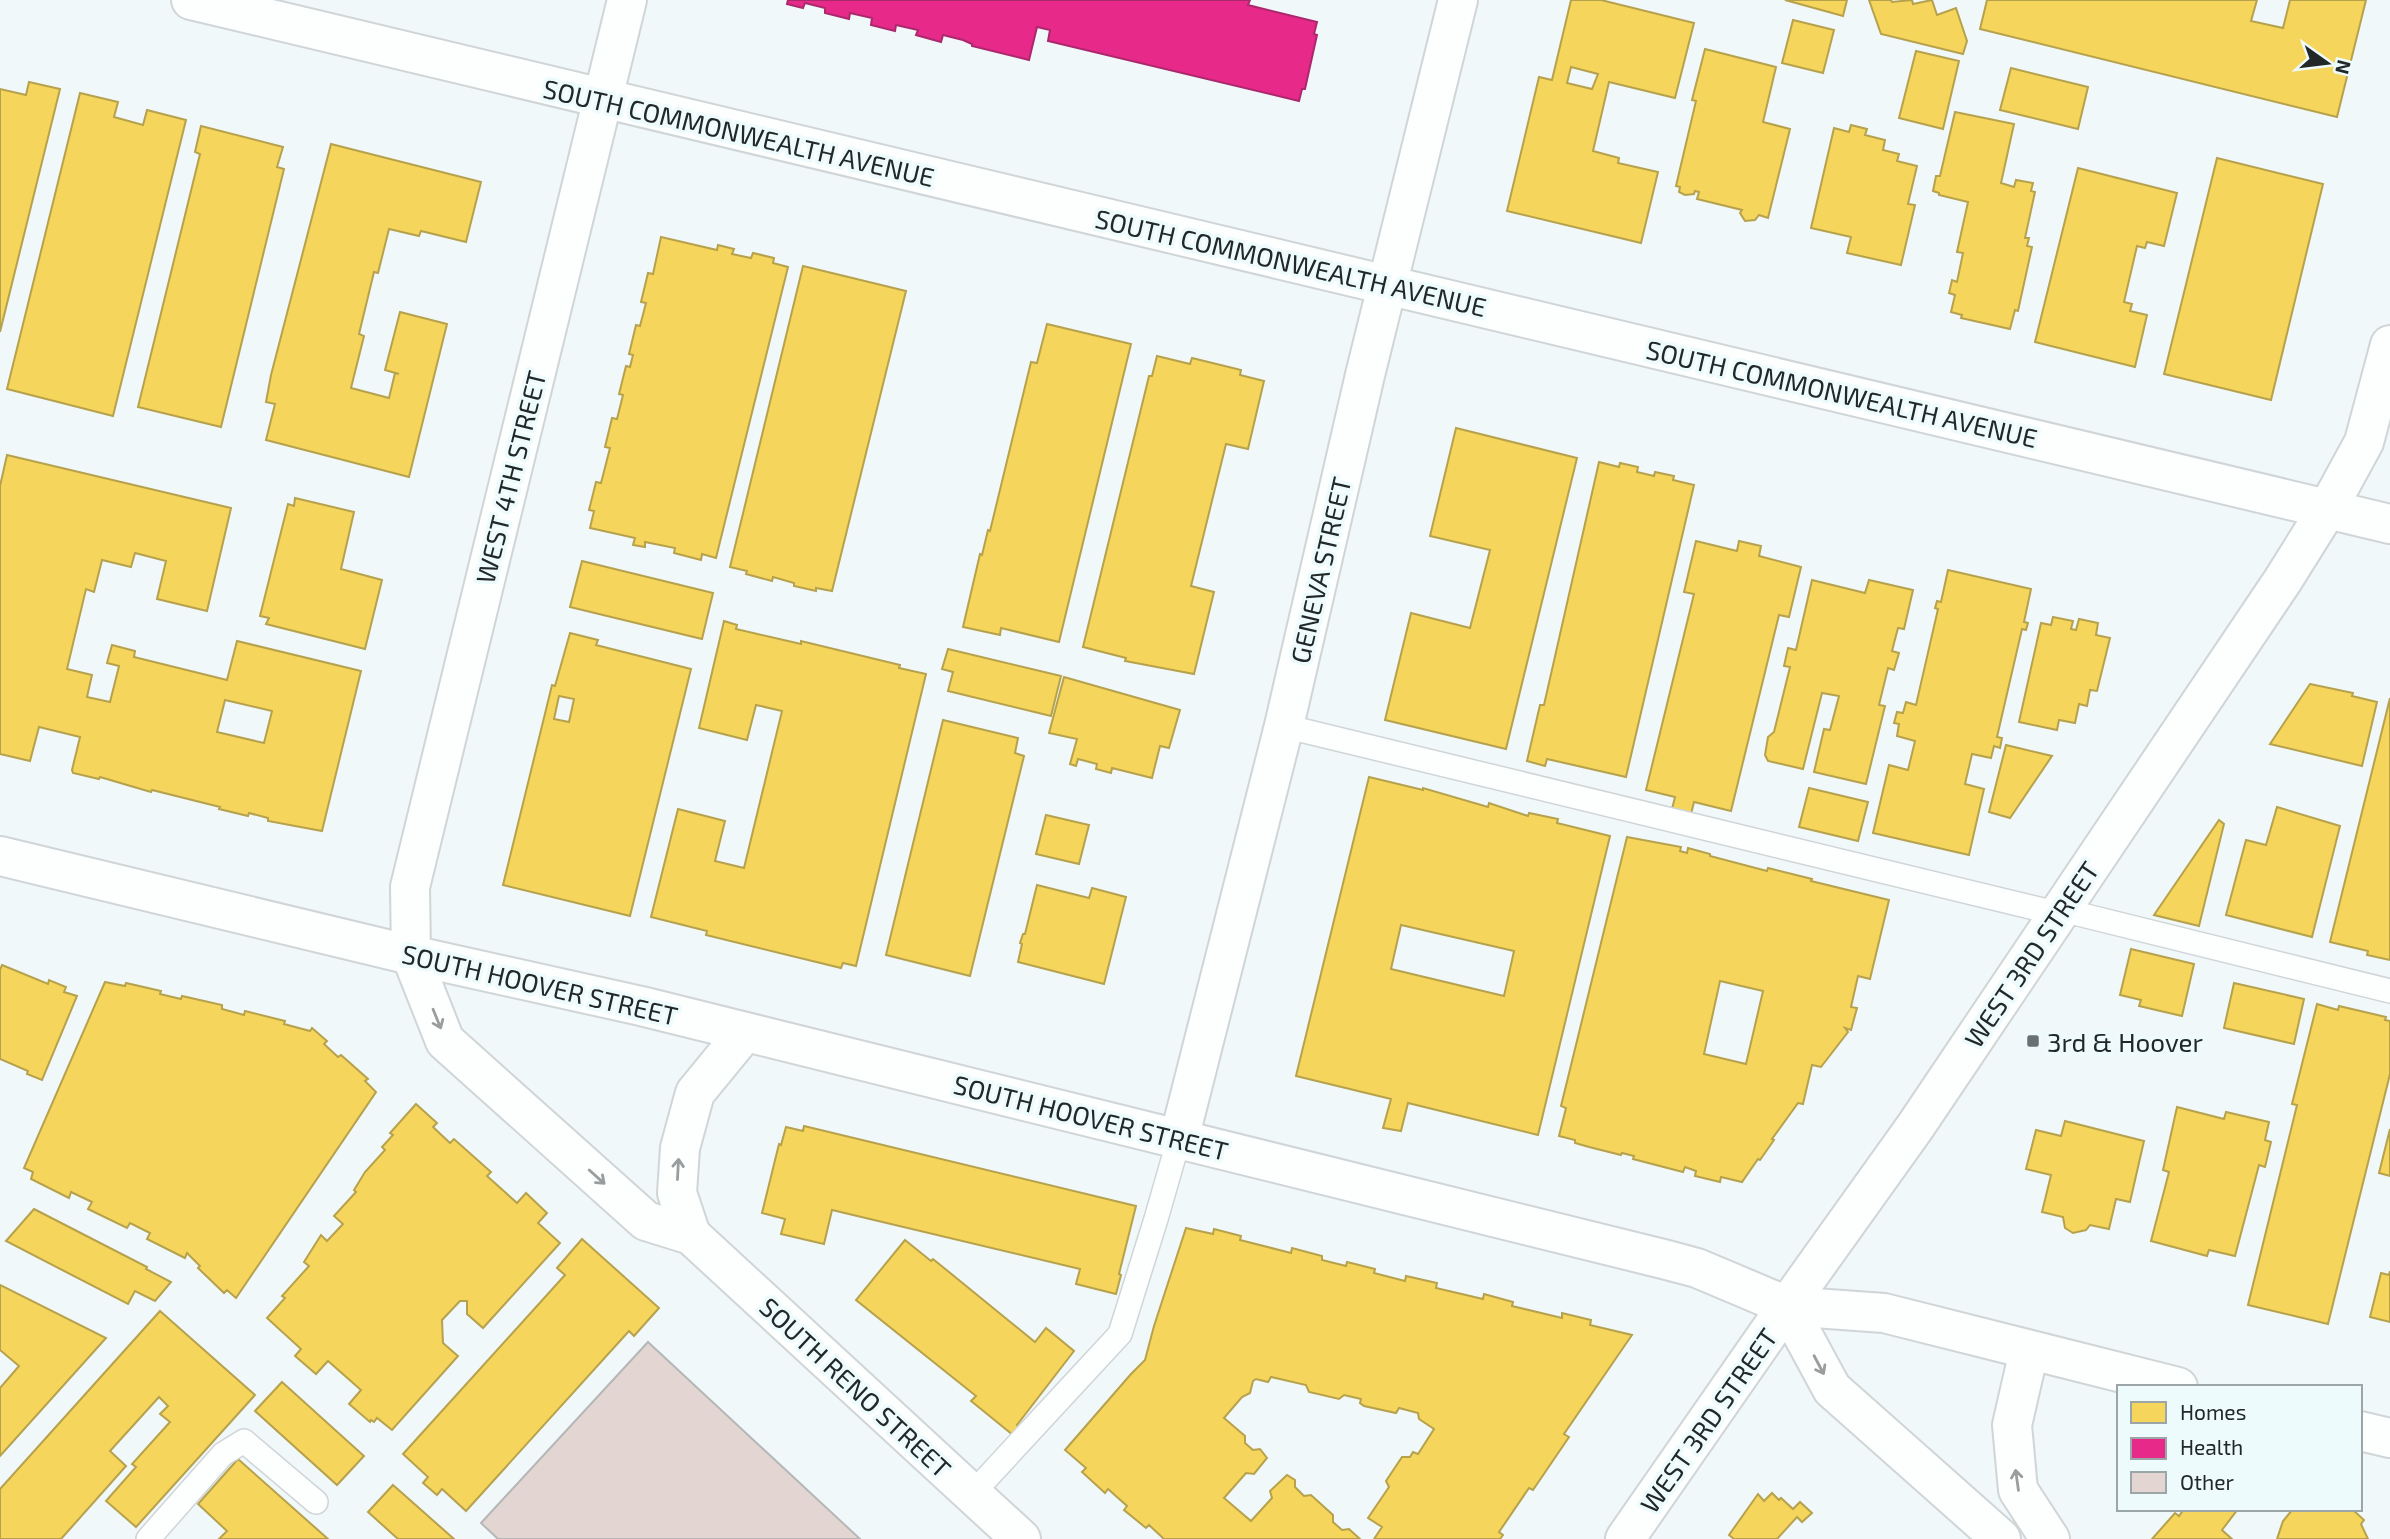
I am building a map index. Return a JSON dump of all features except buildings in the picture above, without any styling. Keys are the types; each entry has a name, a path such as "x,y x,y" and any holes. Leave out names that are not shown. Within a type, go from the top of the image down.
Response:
{"street":[{"name":"SOUTH COMMONWEALTH AVENUE","path":"191,0 2390,524"},
{"name":"WEST 4TH STREET","path":"411,955 410,887 627,0"},
{"name":"GENEVA STREET","path":"1179,1139 1284,726 1365,375 1458,0"},
{"name":"WEST 3RD STREET","path":"1625,1539 1915,1127 2283,580 2328,508 2364,442 2390,345"},
{"name":"SOUTH HOOVER STREET","path":"0,856 411,955 640,1006 1677,1262 1787,1306 1884,1313 2170,1385"},
{"name":"SOUTH RENO STREET","path":"411,955 445,1041 646,1221 691,1235 1021,1539"},
{"name":"SOUTH RENO STREET","path":"691,1235 677,1193 679,1153 695,1093 745,1032"},
{"path":"1787,1306 1832,1388 2001,1539"},
{"path":"2029,1351 2012,1425 2018,1490 2049,1539"},
{"path":"2362,1431 2390,1438"}],"lane":[{"path":"1284,726 2390,990"},
{"path":"972,1494 1120,1334 1179,1139"},
{"path":"148,1539 223,1454 244,1441 316,1502"}],"place":[{"name":"3rd & Hoover","path":"2033,1041"}]}
